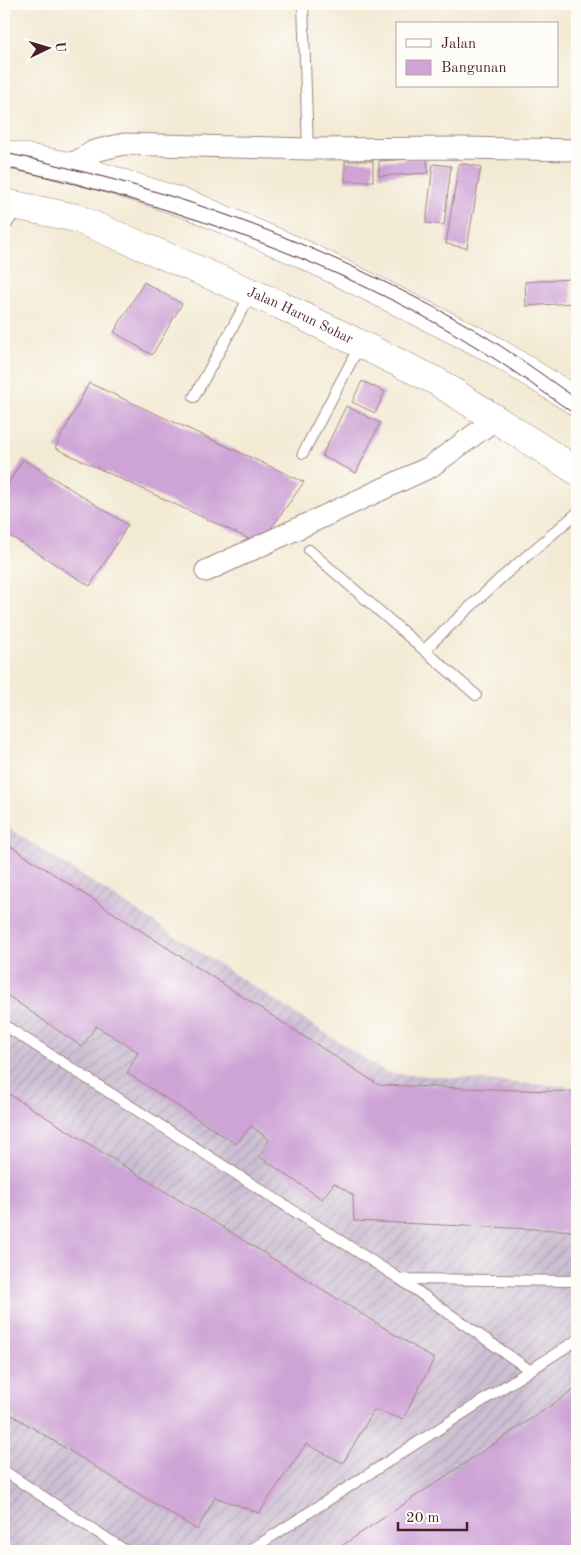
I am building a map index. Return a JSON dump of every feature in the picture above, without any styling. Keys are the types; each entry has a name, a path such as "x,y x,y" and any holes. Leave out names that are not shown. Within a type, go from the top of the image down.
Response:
{"highway":[{"path":"4,154 69,166 193,206 303,254 490,347 577,402"},
{"name":"Jalan Harun Sohar","path":"12,204 76,218 251,293 361,344 436,381 577,471"}],"street":[{"path":"69,166 94,152 124,144 308,150 461,148 577,150"},
{"path":"206,571 430,467 496,418"}],"lane":[{"path":"303,4 308,150"},
{"path":"4,228 12,204"},
{"path":"194,397 251,293"},
{"path":"303,453 361,344"},
{"path":"424,650 501,578 577,513"},
{"path":"309,550 476,695"},
{"path":"4,1025 400,1279 528,1369"},
{"path":"400,1279 577,1281"},
{"path":"248,1551 528,1369 577,1340"},
{"path":"4,1471 126,1551"}],"shaded area":[{"path":"4,825 387,1073 577,1087 577,1551 17,1551 4,1545"}],"building":[{"path":"427,158 428,173 379,176 379,161"},
{"path":"345,161 373,161 373,181 345,181"},
{"path":"459,163 481,167 467,248 446,244"},
{"path":"433,164 451,166 444,225 426,223"},
{"path":"570,279 572,303 526,306 525,282"},
{"path":"144,282 182,304 152,355 114,332"},
{"path":"362,381 385,392 375,413 352,402"},
{"path":"89,383 304,482 260,544 55,448"},
{"path":"346,406 380,423 356,473 322,456"},
{"path":"23,459 128,525 90,586 4,532 4,491"},
{"path":"4,842 379,1085 577,1092 577,1231 354,1221 353,1195 334,1183 322,1199 260,1157 269,1139 251,1126 236,1144 127,1073 138,1052 96,1026 82,1047 4,993 4,979 8,973 4,971"},
{"path":"4,1091 434,1359 403,1419 374,1410 343,1463 306,1444 259,1513 215,1497 197,1530 4,1410"},
{"path":"577,1388 577,1549 574,1551 334,1551"}],"tram line":[{"path":"4,153 92,174 186,201 277,234 322,253 411,295 486,336 577,399"},
{"path":"4,167 120,196 176,213 288,253 342,276 465,340 577,416"}]}
